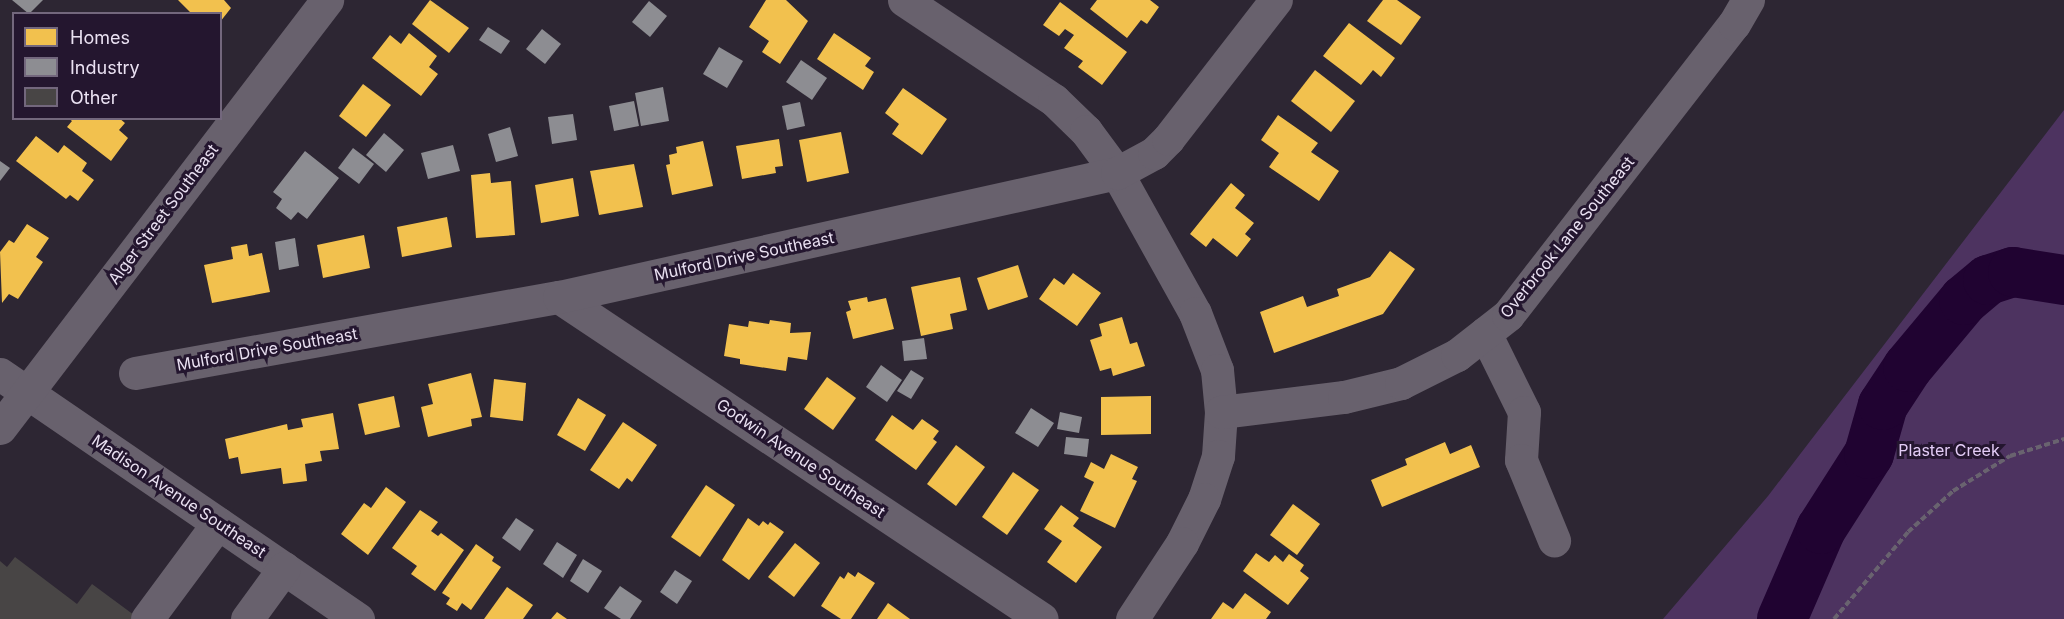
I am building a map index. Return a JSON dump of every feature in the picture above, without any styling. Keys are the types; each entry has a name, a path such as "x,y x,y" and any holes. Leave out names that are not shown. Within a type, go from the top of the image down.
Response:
{"street":[{"name":"Alger Street Southeast","path":"0,428 327,0"},
{"path":"904,0 1054,100 1086,131 1117,173 1196,313 1217,370 1221,412 1218,456 1204,498 1182,543 1132,619"},
{"name":"Mulford Drive Southeast","path":"135,373 559,297 1117,173 1154,153 1168,139 1276,0"},
{"name":"Overbrook Lane Southeast","path":"1221,412 1344,397 1401,383 1457,355 1515,306 1734,24 1748,0"},
{"name":"Godwin Avenue Southeast","path":"559,297 1042,619"},
{"path":"1485,333 1524,412 1521,460 1554,540"},
{"name":"Madison Avenue Southeast","path":"0,374 358,619"},
{"path":"147,619 218,523"},
{"path":"247,619 284,568"}],"path":[{"path":"1834,619 1908,532 1953,490 2010,456 2064,439"}],"green space":[{"name":"Plaster Creek","path":"2064,110 2064,619 1663,619 1768,496"}],"building: Homes":[{"path":"178,0 224,0 231,8 222,19 222,12 190,12"},
{"path":"430,0 469,28 449,53 412,24"},
{"path":"766,0 786,0 808,21 780,64 762,52 769,41 749,27"},
{"path":"1097,0 1150,0 1159,7 1147,24 1141,20 1127,38 1090,9"},
{"path":"1383,0 1397,0 1421,17 1401,45 1367,21"},
{"path":"1060,2 1127,52 1102,85 1078,67 1083,61 1064,48 1074,35 1065,29 1059,36 1043,25"},
{"path":"1349,23 1395,58 1381,77 1373,70 1361,85 1323,56"},
{"path":"409,33 437,56 429,67 438,74 421,96 372,58 390,35 401,44"},
{"path":"834,33 871,58 865,66 874,72 863,90 817,59"},
{"path":"1315,70 1355,101 1331,132 1291,101"},
{"path":"363,84 391,105 366,137 339,116"},
{"path":"903,88 947,119 922,155 892,134 899,124 885,113"},
{"path":"1278,115 1318,143 1311,152 1339,171 1319,201 1269,167 1279,153 1261,140"},
{"path":"121,120 125,123 119,130 128,138 111,161 67,127 72,121"},
{"path":"841,132 849,173 807,182 799,140"},
{"path":"36,136 58,153 64,145 87,163 82,171 94,180 78,201 70,195 66,199 16,161"},
{"path":"779,139 783,166 775,167 776,173 742,179 736,146"},
{"path":"703,141 713,186 672,195 666,165 670,164 669,155 677,153 676,147"},
{"path":"634,164 643,207 599,215 590,171"},
{"path":"490,173 491,183 511,181 515,235 476,238 471,175"},
{"path":"573,178 579,216 541,223 535,185"},
{"path":"1231,183 1245,195 1235,208 1254,223 1245,234 1251,239 1237,257 1213,238 1206,247 1190,234"},
{"path":"447,217 452,247 402,257 397,227"},
{"path":"27,224 49,238 36,257 43,262 18,299 9,294 2,303 0,252 9,240 14,243"},
{"path":"364,235 370,268 323,278 317,245"},
{"path":"247,244 249,256 262,253 270,292 212,303 204,265 233,259 231,247"},
{"path":"1390,251 1415,269 1383,314 1274,353 1260,312 1303,296 1307,307 1339,296 1337,289 1370,277"},
{"path":"1018,265 1028,297 988,310 977,278"},
{"path":"1073,273 1101,293 1077,326 1039,299 1054,278 1064,285"},
{"path":"960,277 967,310 950,314 953,329 921,336 911,287"},
{"path":"867,297 868,302 886,298 894,329 853,339 846,312 851,310 848,301"},
{"path":"1122,317 1130,344 1137,342 1145,366 1113,376 1111,368 1100,371 1090,340 1102,336 1099,324"},
{"path":"770,320 791,323 790,333 811,332 807,360 788,357 786,371 740,364 740,359 724,356 729,324 748,327 749,321 769,324"},
{"path":"471,373 482,417 471,419 472,426 428,437 421,407 433,404 428,384"},
{"path":"827,377 856,398 833,430 804,409"},
{"path":"494,379 526,383 523,421 490,417"},
{"path":"394,396 400,427 365,435 358,404"},
{"path":"1151,396 1151,434 1101,435 1101,397"},
{"path":"578,398 606,415 585,451 557,435"},
{"path":"333,413 339,449 320,451 322,461 305,464 307,481 283,484 281,468 241,474 238,457 229,459 225,439 287,424 288,430 303,427 301,419"},
{"path":"892,415 913,430 922,419 939,431 933,439 937,442 916,470 875,440"},
{"path":"623,422 657,445 632,482 627,478 619,489 590,470"},
{"path":"1445,442 1450,454 1471,445 1480,467 1382,507 1371,480 1407,465 1405,459"},
{"path":"956,445 985,467 956,506 927,484"},
{"path":"1111,454 1138,467 1132,479 1137,481 1115,528 1080,511 1094,482 1084,477 1091,462 1104,469"},
{"path":"1013,472 1039,490 1007,535 982,517"},
{"path":"706,485 735,505 700,557 671,537"},
{"path":"386,487 406,502 368,555 341,534 364,503 371,508"},
{"path":"1293,504 1320,524 1297,555 1270,535"},
{"path":"1061,505 1079,518 1073,526 1102,547 1076,583 1047,562 1062,541 1044,529"},
{"path":"420,510 438,522 431,531 438,536 441,533 464,550 435,591 411,574 417,566 392,548"},
{"path":"748,518 759,526 763,521 768,525 770,522 784,532 749,580 722,560"},
{"path":"795,543 820,563 794,597 768,577"},
{"path":"476,544 494,557 492,561 501,567 471,610 462,603 457,611 446,604 450,598 442,593"},
{"path":"1256,553 1269,562 1275,555 1283,562 1289,554 1304,565 1300,571 1309,578 1288,605 1243,571"},
{"path":"848,572 855,577 858,572 875,583 851,619 841,619 821,606 840,576 844,579"},
{"path":"507,587 533,605 523,619 484,619"},
{"path":"1245,593 1271,612 1266,619 1211,619 1223,602 1233,609"},
{"path":"888,603 910,619 877,619"},
{"path":"557,612 567,619 551,619"}],"building: Industry":[{"path":"12,0 43,0 31,12 27,12"},
{"path":"649,1 667,16 650,37 632,22"},
{"path":"488,27 510,41 501,54 479,40"},
{"path":"542,29 561,44 545,64 526,49"},
{"path":"719,47 743,61 727,88 703,74"},
{"path":"801,60 827,78 812,100 786,82"},
{"path":"663,87 669,121 641,126 635,93"},
{"path":"634,101 639,126 614,131 609,106"},
{"path":"800,102 805,126 787,130 782,106"},
{"path":"573,114 577,140 552,144 548,117"},
{"path":"510,127 518,156 496,162 488,134"},
{"path":"384,133 404,150 386,172 366,155"},
{"path":"453,145 460,171 428,179 421,153"},
{"path":"353,148 374,164 359,184 338,168"},
{"path":"305,151 339,178 307,219 298,212 291,220 276,208 282,199 273,192"},
{"path":"0,161 10,168 0,181"},
{"path":"295,238 299,266 279,270 275,242"},
{"path":"924,338 927,359 904,361 902,341"},
{"path":"881,365 902,380 887,402 866,387"},
{"path":"911,370 924,378 911,399 897,391"},
{"path":"1031,408 1054,423 1038,447 1015,433"},
{"path":"1060,412 1082,417 1079,433 1057,429"},
{"path":"1066,437 1089,439 1087,457 1064,454"},
{"path":"516,518 534,530 520,551 502,538"},
{"path":"557,542 577,555 563,578 543,564"},
{"path":"583,559 602,571 588,593 570,581"},
{"path":"675,570 692,581 677,604 660,592"},
{"path":"620,586 642,601 630,619 621,619 604,608"}],"building: Other":[{"path":"15,557 77,604 92,584 134,615 131,619 0,619 0,561 7,567"}],"waterway":[{"name":"Plaster Creek","path":"1782,619 1821,529 1869,454 1883,405 1908,367 1964,300 1988,280 2013,272 2064,280"}]}
